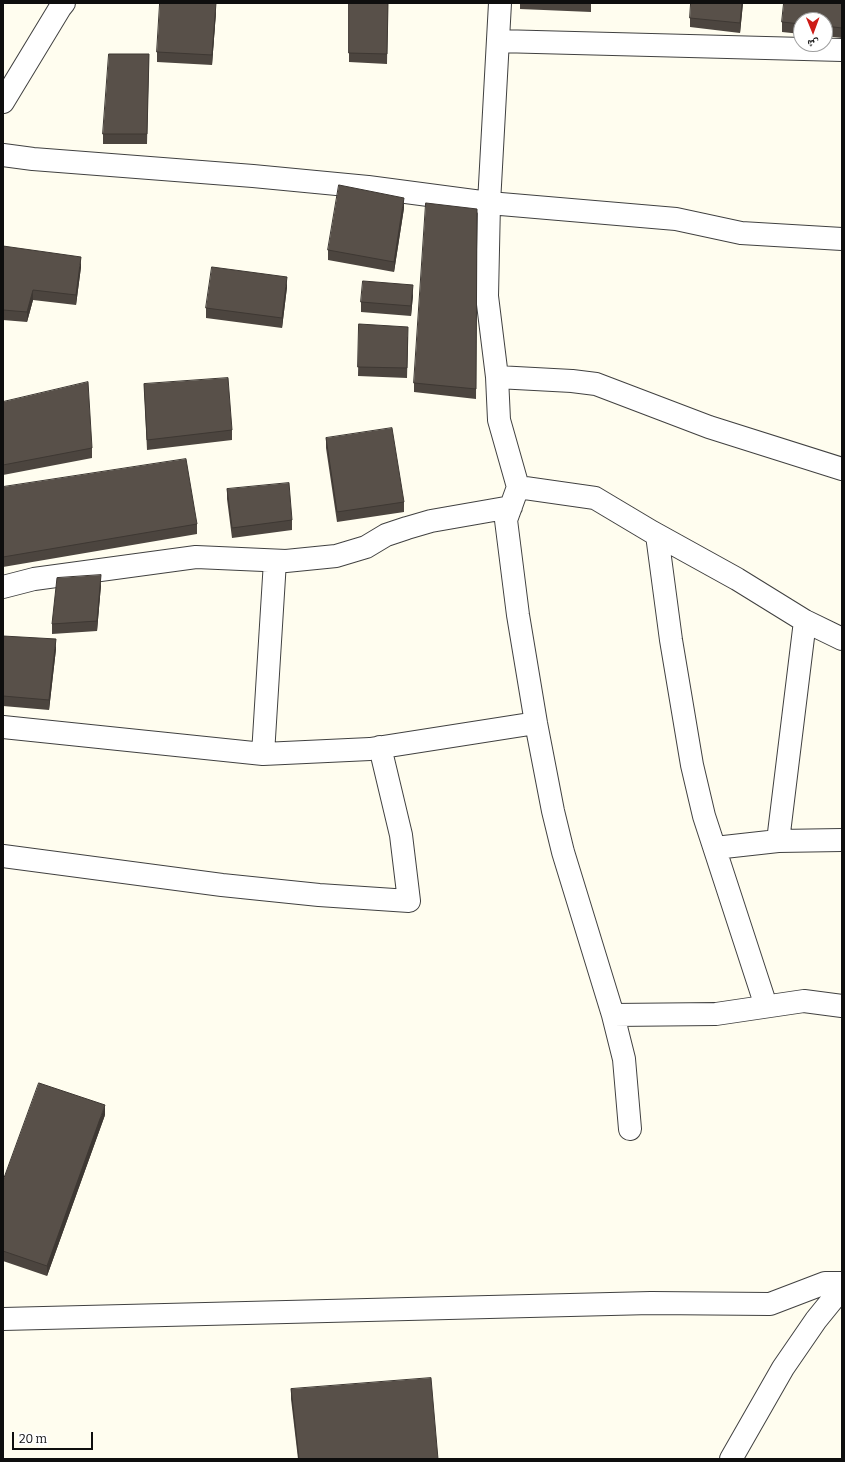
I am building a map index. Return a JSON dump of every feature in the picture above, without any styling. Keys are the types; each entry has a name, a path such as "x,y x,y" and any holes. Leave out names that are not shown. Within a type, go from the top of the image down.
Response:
{"street":[{"path":"500,3 489,203 487,296 497,377 499,420 518,487 506,520 518,615 536,723 553,811 562,846 613,1015 624,1060 630,1129"},
{"path":"3,102 58,5"},
{"path":"498,41 842,50"},
{"path":"3,155 34,159 361,186 489,203 676,218 741,233 842,239"},
{"path":"497,377 572,381 596,384 710,428 842,469"},
{"path":"518,487 595,498 657,535 737,579 805,621 842,639"},
{"path":"3,587 34,579 196,557 275,561 310,560 336,556 366,547 386,535 431,521 511,507"},
{"path":"657,535 671,640 692,765 704,816 766,1006"},
{"path":"263,754 275,561"},
{"path":"778,841 805,621"},
{"path":"3,727 263,754 370,749 536,723"},
{"path":"3,856 222,885 304,894 409,901 400,836 380,747"},
{"path":"715,848 778,841 842,840"},
{"path":"613,1015 716,1014 804,1001 842,1006"},
{"path":"3,1319 651,1303 770,1304 825,1283 842,1283"},
{"path":"731,1459 783,1368 816,1320 842,1288"}],"building":[{"path":"160,3 216,3 212,55 157,52"},
{"path":"349,3 388,3 387,54 349,53"},
{"path":"691,3 742,3 740,23 690,18"},
{"path":"784,3 842,3 842,28 833,27 833,12 793,12 793,23 782,22"},
{"path":"109,54 149,54 147,134 103,134"},
{"path":"339,185 404,198 394,262 328,250"},
{"path":"426,203 477,209 476,389 414,383"},
{"path":"3,246 81,257 76,295 33,290 27,312 3,310"},
{"path":"212,267 287,277 282,318 206,308"},
{"path":"363,281 413,285 411,306 361,302"},
{"path":"359,324 408,327 407,368 358,367"},
{"path":"228,378 232,430 147,440 144,384"},
{"path":"88,382 92,448 3,465 3,402"},
{"path":"392,428 404,502 337,512 326,438"},
{"path":"186,459 197,524 3,557 3,487"},
{"path":"289,483 292,520 232,528 227,489"},
{"path":"101,575 97,621 52,624 57,578"},
{"path":"3,636 56,639 49,700 3,696"},
{"path":"39,1083 105,1105 47,1266 3,1251 3,1181"},
{"path":"431,1378 438,1459 299,1459 291,1389"}]}
